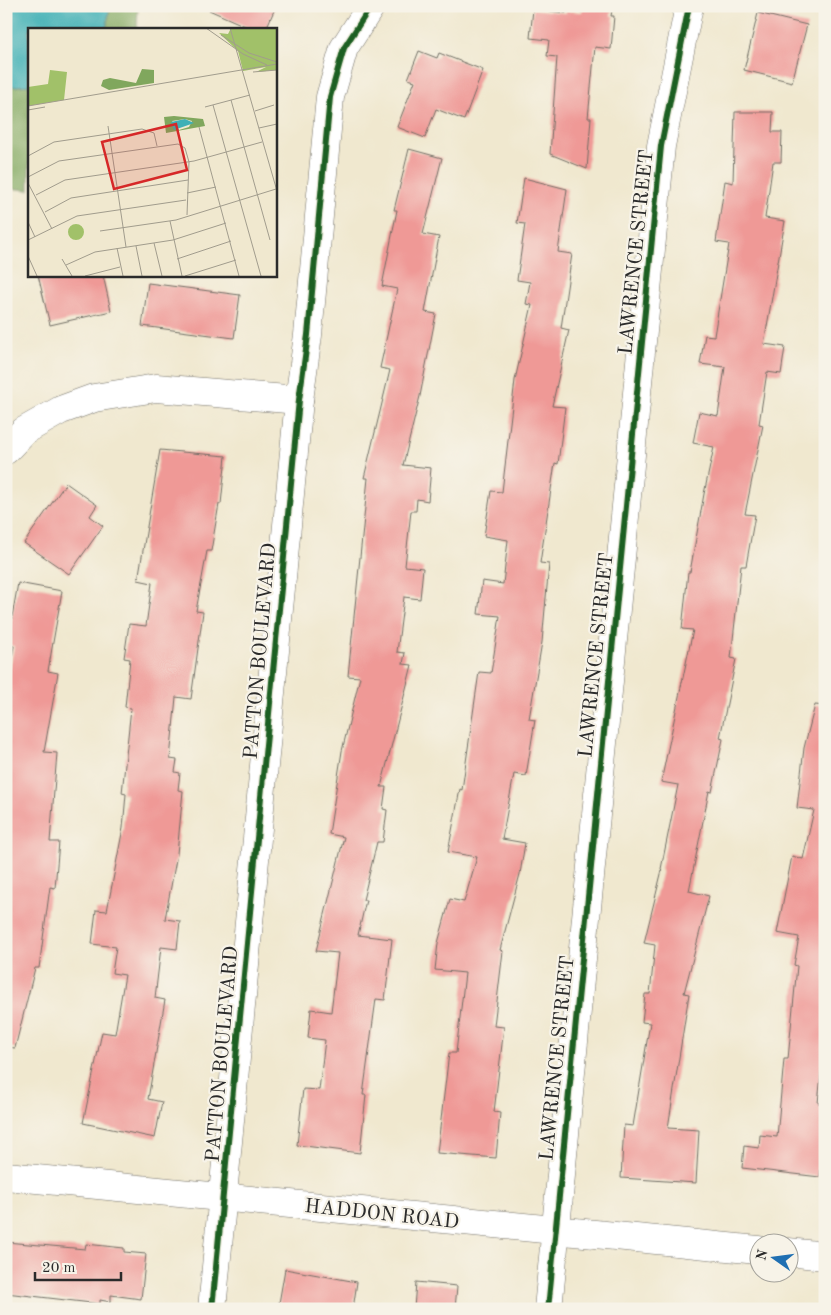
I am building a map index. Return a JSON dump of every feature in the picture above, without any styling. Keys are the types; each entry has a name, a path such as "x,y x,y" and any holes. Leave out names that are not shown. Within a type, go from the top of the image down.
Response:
{"street":[{"name":"PATTON BOULEVARD","path":"212,1309 330,97 344,48 371,6"},
{"name":"LAWRENCE STREET","path":"548,1309 661,146 689,6"},
{"path":"6,450 24,431 32,426 60,410 94,398 156,388 299,400"},
{"name":"HADDON ROAD","path":"6,1176 748,1249"},
{"path":"798,1253 825,1256"}],"green space":[{"path":"110,6 138,6 137,28 106,28"},
{"path":"28,85 28,190 6,188 6,87"}],"water":[{"path":"6,6 110,6 106,28 28,28 28,85 6,87"}],"building":[{"path":"200,6 276,6 266,28 250,28"},
{"path":"583,7 612,10 611,16 614,16 611,49 595,47 588,118 591,118 587,169 550,154 557,57 547,56 549,40 530,38 533,9 566,13 566,11 582,12"},
{"path":"758,13 807,25 792,82 744,70"},
{"path":"419,51 437,58 439,53 483,70 464,120 436,109 425,138 397,127 415,81 408,79"},
{"path":"735,112 773,112 772,132 782,132 781,162 773,162 765,218 785,221 764,344 785,347 781,374 767,372 759,424 763,425 745,514 755,515 746,566 741,566 731,658 736,659 720,738 723,739 712,792 709,791 689,891 709,896 684,993 689,994 668,1128 699,1130 696,1183 621,1178 624,1125 633,1126 650,1023 642,1022 645,994 650,994 655,945 644,943 662,870 678,785 661,782 693,630 682,629 688,572 690,572 714,447 693,443 699,412 718,416 725,367 700,364 705,335 714,336 729,244 716,242 725,181 733,183"},
{"path":"409,149 442,158 423,234 439,237 425,312 436,314 420,396 403,465 431,468 428,501 417,499 416,511 411,511 405,566 423,568 420,599 404,597 397,652 405,653 403,664 412,665 381,787 386,787 383,809 387,810 383,842 377,842 363,900 366,900 358,935 392,939 385,1000 376,999 363,1095 366,1095 360,1153 297,1145 303,1089 319,1090 325,1040 308,1038 311,1009 331,1012 338,953 316,951 344,837 329,834 342,751 360,677 348,676 368,478 364,478 390,370 380,368 397,289 382,286 397,210 394,210"},
{"path":"524,178 567,189 558,252 572,254 561,328 569,330 552,406 565,407 558,464 555,463 540,563 549,564 542,642 529,719 535,720 526,776 514,774 502,839 525,843 520,874 500,950 503,951 494,1026 504,1027 494,1112 500,1113 496,1158 437,1153 449,1053 456,1053 465,973 435,970 438,943 450,899 464,902 477,857 448,852 460,789 462,790 479,672 491,673 500,616 478,614 482,581 503,584 508,540 484,536 491,491 502,492 515,380 532,305 526,304 530,282 517,280 525,224 517,223"},
{"path":"38,276 103,276 111,311 50,325"},
{"path":"148,283 240,295 234,338 142,326"},
{"path":"160,450 226,456 221,504 219,504 211,551 207,551 196,611 203,612 191,699 176,697 170,759 177,760 175,772 180,773 178,790 183,791 177,854 165,919 180,921 177,949 161,947 155,998 165,1000 148,1099 162,1102 155,1138 83,1123 102,1032 115,1034 125,975 112,973 116,947 92,944 96,910 107,911 123,828 126,794 122,793 131,708 125,707 130,659 124,658 129,624 146,626 152,583 138,580"},
{"path":"66,483 97,505 90,516 103,526 69,574 24,543"},
{"path":"18,583 62,591 48,671 58,673 44,752 57,753 50,842 59,842 55,888 50,887 39,968 35,968 15,1048 6,1047 6,690 14,646 7,645"},
{"path":"815,705 825,706 825,1037 818,1103 825,1103 825,1125 820,1177 742,1168 744,1146 759,1148 760,1135 777,1137 784,1059 788,1059 797,966 794,965 799,937 777,933 792,856 803,859 814,810 797,808 804,748"},
{"path":"6,1242 85,1249 86,1244 124,1248 124,1252 146,1254 141,1299 111,1295 111,1302 100,1300 100,1304 6,1293"},
{"path":"285,1269 357,1282 353,1309 278,1309"},
{"path":"416,1282 457,1286 455,1309 414,1309"}],"cycle path":[{"path":"212,1309 330,97 344,48 371,6"},
{"path":"548,1309 661,146 689,6"}]}
